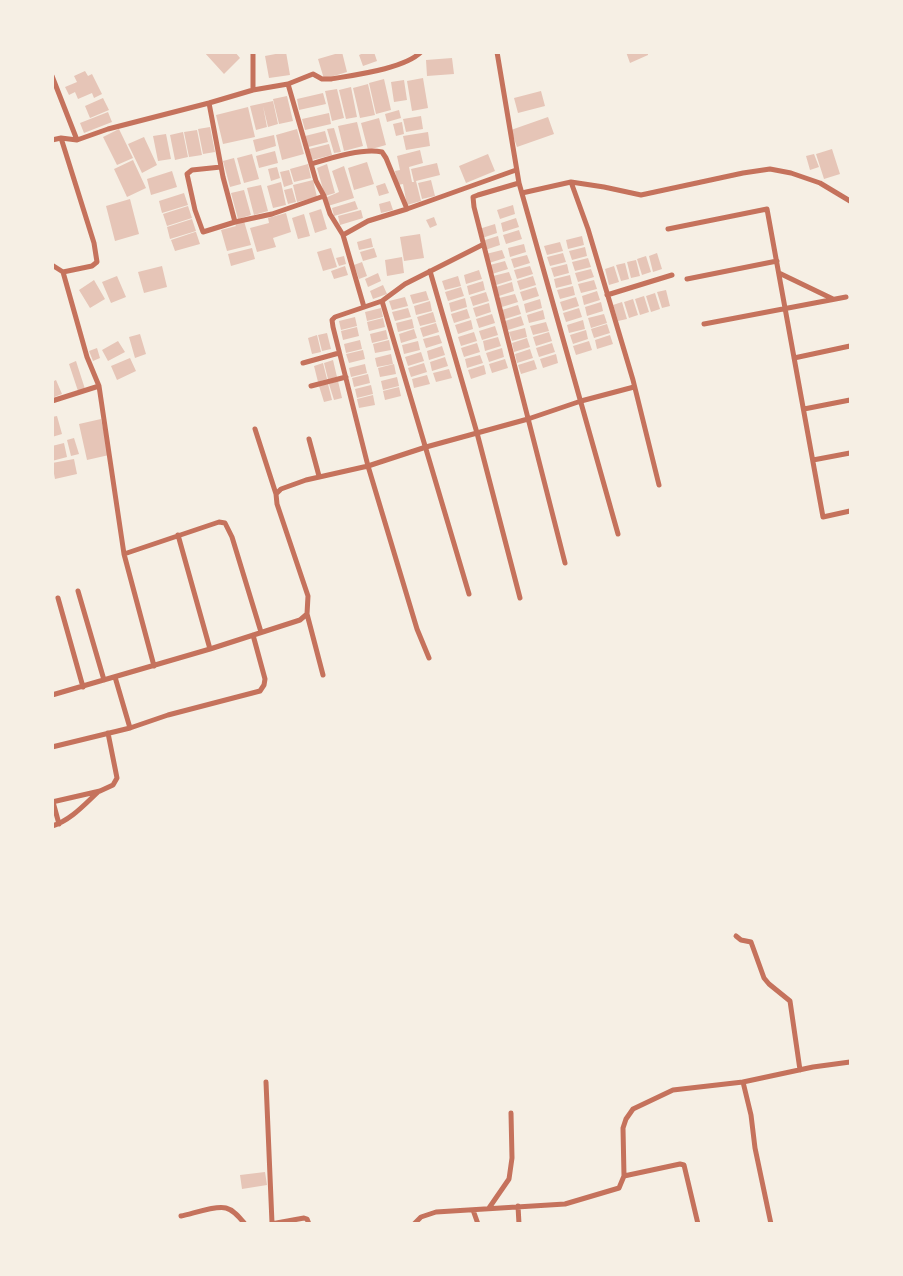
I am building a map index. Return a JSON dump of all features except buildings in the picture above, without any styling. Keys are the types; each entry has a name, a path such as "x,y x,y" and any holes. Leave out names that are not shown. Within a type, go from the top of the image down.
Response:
{"street":[{"path":"253,52 253,90"},
{"path":"52,140 61,138 77,140 108,129 253,90 288,84 313,74 322,79 331,79 388,68 415,58 421,52"},
{"path":"496,52 519,183 618,534"},
{"path":"52,76 77,140"},
{"path":"288,84 316,181 324,196 330,214 344,235 364,307"},
{"path":"208,103 235,222"},
{"path":"61,138 98,258 97,262 92,266 63,272"},
{"path":"311,164 342,156 375,151 382,152 407,209"},
{"path":"221,167 189,171 187,174 195,210 203,232 235,222 272,214 324,196"},
{"path":"522,193 571,182 641,195 770,169 791,173 820,183 850,201"},
{"path":"344,235 368,221 516,170"},
{"path":"571,182 608,295 659,485"},
{"path":"519,183 478,194 473,198 482,245 566,563"},
{"path":"668,229 767,209 823,516 850,511"},
{"path":"429,658 417,629 368,466 332,320 335,317 382,301 392,292 482,245"},
{"path":"687,279 776,261"},
{"path":"52,265 63,272 87,357 99,386 124,554 154,666"},
{"path":"430,271 477,433 520,598"},
{"path":"779,273 834,299"},
{"path":"608,295 672,275"},
{"path":"704,324 846,297"},
{"path":"382,301 468,594"},
{"path":"794,358 850,346"},
{"path":"303,363 339,353"},
{"path":"311,386 346,377"},
{"path":"52,401 99,386"},
{"path":"276,494 281,489 319,476 368,466 426,447 634,387"},
{"path":"804,409 850,400"},
{"path":"255,428 276,494 277,504 308,596 306,614 323,675"},
{"path":"308,439 319,476"},
{"path":"813,460 850,453"},
{"path":"124,554 219,522 226,523 260,632"},
{"path":"178,535 210,649"},
{"path":"78,591 104,680"},
{"path":"58,598 83,687"},
{"path":"52,696 300,620 306,614"},
{"path":"52,747 130,728 168,715 260,691 265,679 253,635"},
{"path":"115,677 130,728"},
{"path":"100,791 81,808 56,825 53,802 100,791 113,785 117,778 108,733"},
{"path":"736,936 741,940 751,942 764,978 790,1001 800,1070"},
{"path":"414,1224 421,1217 436,1212 564,1204 590,1198 619,1188 624,1176 623,1128 626,1119 634,1109 673,1090 743,1082 850,1062"},
{"path":"266,1082 272,1223 304,1218 307,1219 308,1224"},
{"path":"743,1082 771,1224"},
{"path":"488,1208 509,1179 512,1158 511,1113"},
{"path":"624,1176 680,1164 684,1165 698,1224"},
{"path":"518,1206 519,1224"},
{"path":"182,1216 226,1208 245,1224"},
{"path":"473,1210 478,1224"}]}
